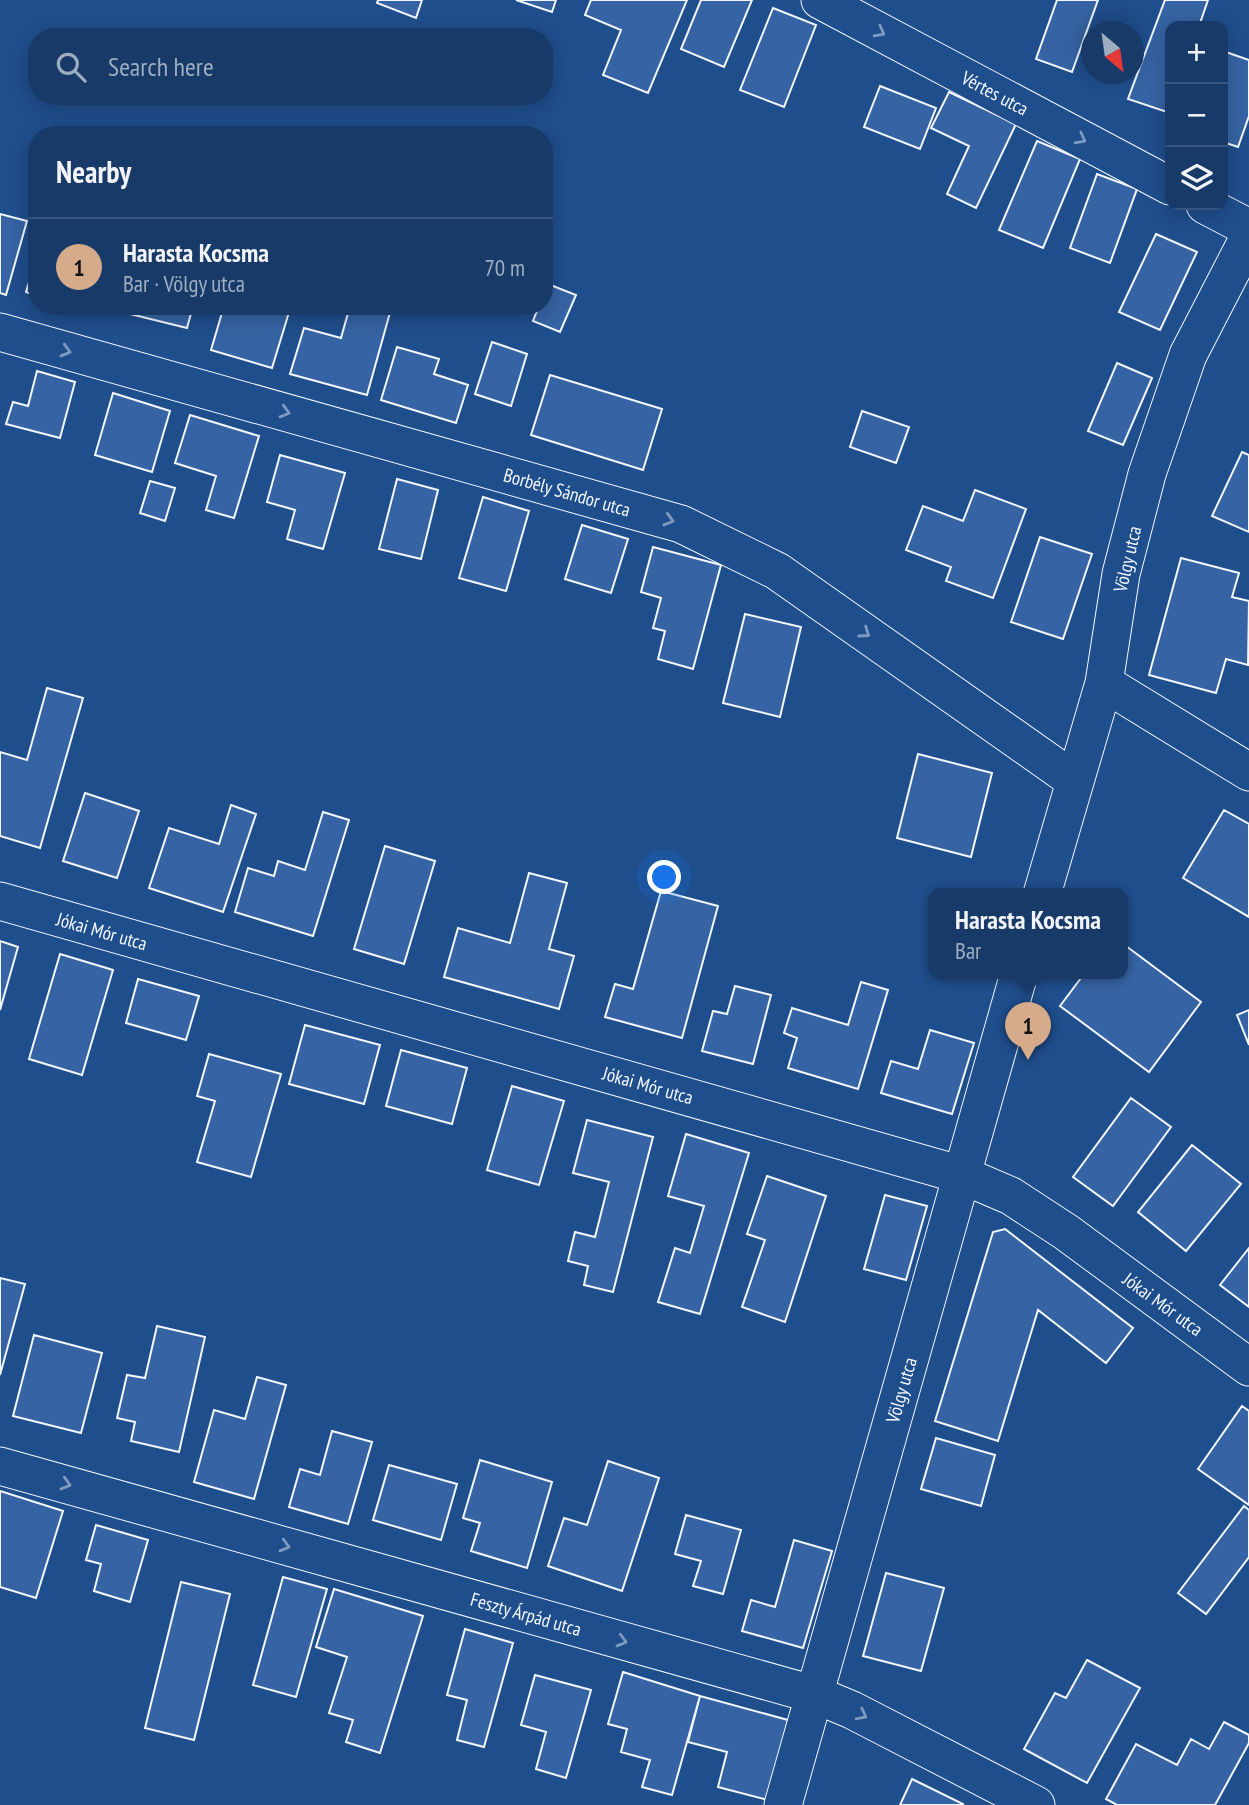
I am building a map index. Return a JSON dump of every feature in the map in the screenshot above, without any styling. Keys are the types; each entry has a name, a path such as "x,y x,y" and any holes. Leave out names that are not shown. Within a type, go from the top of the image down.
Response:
{"street":[{"name":"Vértes utca","path":"820,0 1165,183"},
{"path":"1215,210 1249,228"},
{"name":"Völgy utca","path":"1044,888 1104,683 1121,574 1147,474 1188,355 1249,237"},
{"name":"Borbély Sándor utca","path":"0,332 681,524 777,571 1074,780"},
{"path":"1104,683 1249,772"},
{"name":"Jókai Mór utca","path":"0,901 962,1175 1011,1196 1066,1232 1249,1367"},
{"name":"Völgy utca","path":"783,1805 1018,979"},
{"name":"Feszty Árpád utca","path":"0,1465 816,1695 852,1710 1036,1805"}],"building":[{"path":"378,0 422,0 416,18 377,3"},
{"path":"516,0 556,0 552,12"},
{"path":"591,0 687,0 648,93 603,75 621,30 585,15"},
{"path":"701,0 752,0 724,67 681,49"},
{"path":"1057,0 1098,0 1090,21 1081,21 1081,47 1072,72 1036,59"},
{"path":"1165,0 1208,0 1201,21 1165,21 1165,111 1128,99 1134,84 1144,84 1144,56"},
{"path":"773,8 816,25 784,107 740,90"},
{"path":"1228,53 1249,60 1249,116 1238,147 1228,144"},
{"path":"880,86 936,108 920,149 864,127"},
{"path":"949,92 1016,124 976,208 947,194 969,146 931,128"},
{"path":"1037,141 1080,159 1043,248 999,230"},
{"path":"1097,174 1137,189 1110,263 1070,248"},
{"path":"0,214 27,221 6,295 0,293"},
{"path":"1156,234 1197,252 1160,330 1119,312"},
{"path":"553,286 576,295 560,332 533,321 535,315 553,315"},
{"path":"134,315 191,315 187,328"},
{"path":"221,315 288,315 272,368 211,350"},
{"path":"347,315 389,315 367,395 290,374 304,328 341,338"},
{"path":"492,342 527,354 511,406 475,394"},
{"path":"397,347 439,359 434,374 468,385 456,423 381,400"},
{"path":"1117,363 1152,378 1123,445 1088,431"},
{"path":"37,371 75,382 60,438 6,424 13,402 28,406"},
{"path":"550,375 662,409 643,470 531,435"},
{"path":"113,393 170,411 152,472 95,455"},
{"path":"862,411 909,427 896,463 850,447"},
{"path":"190,415 259,436 234,518 206,510 216,476 175,463"},
{"path":"1242,452 1249,455 1249,532 1212,516"},
{"path":"280,455 345,473 323,549 287,539 295,510 267,502"},
{"path":"397,479 438,490 421,559 379,549"},
{"path":"150,481 175,488 165,521 140,513"},
{"path":"975,490 1026,509 993,598 946,581 951,567 906,550 923,506 963,521"},
{"path":"483,497 529,511 506,591 459,578"},
{"path":"582,525 628,539 611,593 565,579"},
{"path":"1040,537 1092,554 1063,639 1011,622"},
{"path":"653,547 721,565 693,669 658,659 665,631 653,628 661,598 641,592"},
{"path":"1181,558 1239,573 1232,597 1249,601 1248,665 1226,659 1216,693 1149,675"},
{"path":"745,614 801,627 780,717 723,703"},
{"path":"47,688 83,698 40,848 0,836 0,752 27,760"},
{"path":"918,754 992,773 971,857 897,838"},
{"path":"85,793 139,811 117,878 63,861"},
{"path":"231,805 256,814 223,912 149,888 169,828 219,844"},
{"path":"1224,810 1249,824 1249,917 1183,878"},
{"path":"323,812 349,820 313,936 235,912 248,868 274,876 278,861 305,870"},
{"path":"385,846 435,861 404,964 354,949"},
{"path":"529,873 567,883 549,949 574,956 559,1009 444,977 458,928 510,943"},
{"path":"661,891 718,906 682,1038 605,1017 615,984 633,989"},
{"path":"0,941 18,947 0,1010"},
{"path":"1128,947 1201,1002 1149,1072 1060,1006 1080,979 1128,979"},
{"path":"60,954 113,970 82,1075 29,1059"},
{"path":"138,979 199,996 186,1040 126,1023"},
{"path":"861,982 888,990 858,1089 788,1068 797,1038 784,1033 792,1008 848,1025"},
{"path":"735,986 771,995 753,1064 702,1051 713,1011 727,1014"},
{"path":"1249,1010 1249,1045 1237,1015"},
{"path":"305,1025 380,1045 364,1104 289,1084"},
{"path":"930,1030 974,1043 952,1114 881,1093 891,1061 918,1069"},
{"path":"401,1050 467,1068 452,1124 386,1106"},
{"path":"209,1054 281,1074 251,1177 197,1162 215,1101 197,1096"},
{"path":"512,1086 564,1101 539,1185 487,1170"},
{"path":"1131,1098 1171,1127 1113,1206 1073,1177"},
{"path":"587,1120 653,1137 613,1292 584,1285 588,1266 568,1261 575,1232 595,1237 609,1182 573,1173"},
{"path":"686,1134 749,1153 700,1314 658,1302 675,1248 690,1253 704,1206 668,1196"},
{"path":"1192,1145 1241,1184 1186,1251 1138,1212"},
{"path":"767,1176 826,1196 785,1322 742,1307 765,1240 747,1234"},
{"path":"885,1195 927,1206 906,1280 864,1269"},
{"path":"1005,1229 1133,1328 1106,1363 1038,1310 998,1441 935,1421 993,1232"},
{"path":"1249,1248 1249,1307 1220,1285"},
{"path":"0,1278 25,1284 0,1375"},
{"path":"157,1326 205,1337 179,1452 131,1441 135,1422 117,1418 127,1375 145,1378"},
{"path":"34,1335 102,1353 81,1433 13,1416"},
{"path":"257,1377 286,1385 254,1499 194,1482 214,1410 245,1419"},
{"path":"1242,1406 1249,1411 1249,1505 1198,1469"},
{"path":"332,1431 372,1442 348,1524 289,1507 300,1469 320,1475"},
{"path":"936,1438 995,1455 981,1506 921,1489"},
{"path":"480,1460 552,1482 527,1568 471,1551 480,1523 463,1518"},
{"path":"608,1461 659,1478 622,1591 548,1566 564,1518 587,1525"},
{"path":"389,1465 457,1484 441,1540 373,1520"},
{"path":"0,1491 63,1511 36,1598 0,1587"},
{"path":"1244,1506 1249,1510 1249,1557 1206,1614 1178,1593"},
{"path":"686,1515 741,1530 723,1594 693,1586 701,1561 675,1554"},
{"path":"96,1525 148,1540 130,1602 94,1591 101,1564 86,1560"},
{"path":"794,1540 832,1551 803,1648 742,1631 751,1600 775,1607"},
{"path":"886,1573 944,1588 921,1671 863,1656"},
{"path":"283,1577 327,1589 296,1697 253,1685"},
{"path":"181,1582 230,1594 194,1740 145,1728"},
{"path":"334,1589 423,1616 380,1753 346,1742 353,1720 329,1713 347,1657 316,1647"},
{"path":"465,1629 513,1643 484,1747 457,1740 467,1700 447,1695"},
{"path":"1087,1660 1140,1688 1087,1783 1024,1749 1055,1693 1066,1698"},
{"path":"623,1672 700,1696 672,1795 642,1787 650,1760 621,1752 627,1729 608,1724"},
{"path":"535,1675 591,1690 566,1778 536,1769 546,1732 521,1725"},
{"path":"700,1696 788,1720 768,1800 718,1787 727,1752 688,1742"},
{"path":"1224,1722 1249,1735 1249,1743 1215,1805 1117,1805 1106,1799 1136,1744 1177,1765 1191,1739 1209,1749"},
{"path":"912,1779 963,1804 900,1805"}],"place":[{"name":"Harasta Kocsma","path":"1028,1060"}]}
